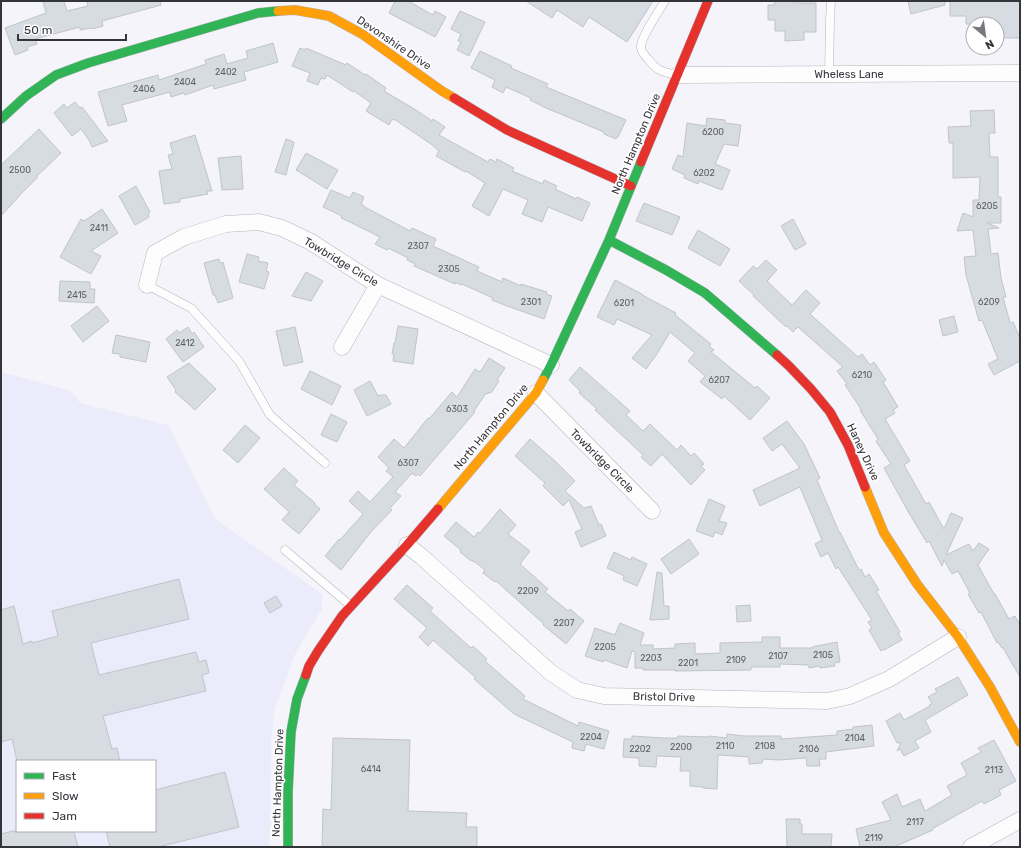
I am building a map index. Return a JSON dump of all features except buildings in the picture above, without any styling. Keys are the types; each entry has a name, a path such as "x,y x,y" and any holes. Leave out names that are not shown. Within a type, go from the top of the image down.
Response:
{"street":[{"name":"North Hampton Drive","path":"288,847 288,792 291,732 297,698 310,666 318,650 342,616 407,546 536,393 551,365 609,240 708,1"},
{"name":"Devonshire Drive","path":"1,119 26,96 56,74 88,63 258,13 295,10 328,16 362,34 442,91 507,130 631,186"},
{"name":"Wheless Lane","path":"678,75 1020,73"},
{"name":"Towbridge Circle","path":"147,284 155,253 184,237 226,224 259,222 282,228 311,242 378,284 551,365"},
{"name":"Haney Drive","path":"609,240 629,252 666,270 705,293 789,366 830,412 848,445 884,532 917,584 958,638 990,687 1020,742"},
{"path":"342,347 378,284"},
{"name":"Towbridge Circle","path":"536,393 652,511"},
{"name":"Bristol Drive","path":"407,546 550,672 577,690 604,696 827,701 850,696 889,679 958,638"},
{"path":"971,847 1020,820"}],"lane":[{"path":"665,1 644,37 641,48 644,55 660,71 678,75"},
{"path":"829,74 831,1"},
{"path":"147,284 191,308 239,361 270,415 325,464"},
{"path":"285,550 352,606"}],"shaded area":[{"path":"1,372 71,391 80,403 168,425 215,519 322,594 322,609 296,652 275,708 271,741 269,847 1,847"}],"traffic: fast":[{"path":"1,119 26,96 56,75 88,63 258,13 278,11"},
{"path":"543,380 609,240 641,162"},
{"path":"609,240 666,270 705,293 777,355"},
{"path":"288,847 288,792 291,732 297,699 306,675"}],"traffic: slow":[{"path":"278,11 295,10 329,16 362,34 454,98"},
{"path":"438,509 536,393 543,380"},
{"path":"865,487 884,533 917,584 958,637 990,687 1020,742"}],"traffic: jam":[{"path":"641,162 708,1"},
{"path":"454,98 507,130 631,186"},
{"path":"777,355 811,389 830,412 848,445 865,487"},
{"path":"306,675 309,666 318,651 342,616 438,509"}]}
